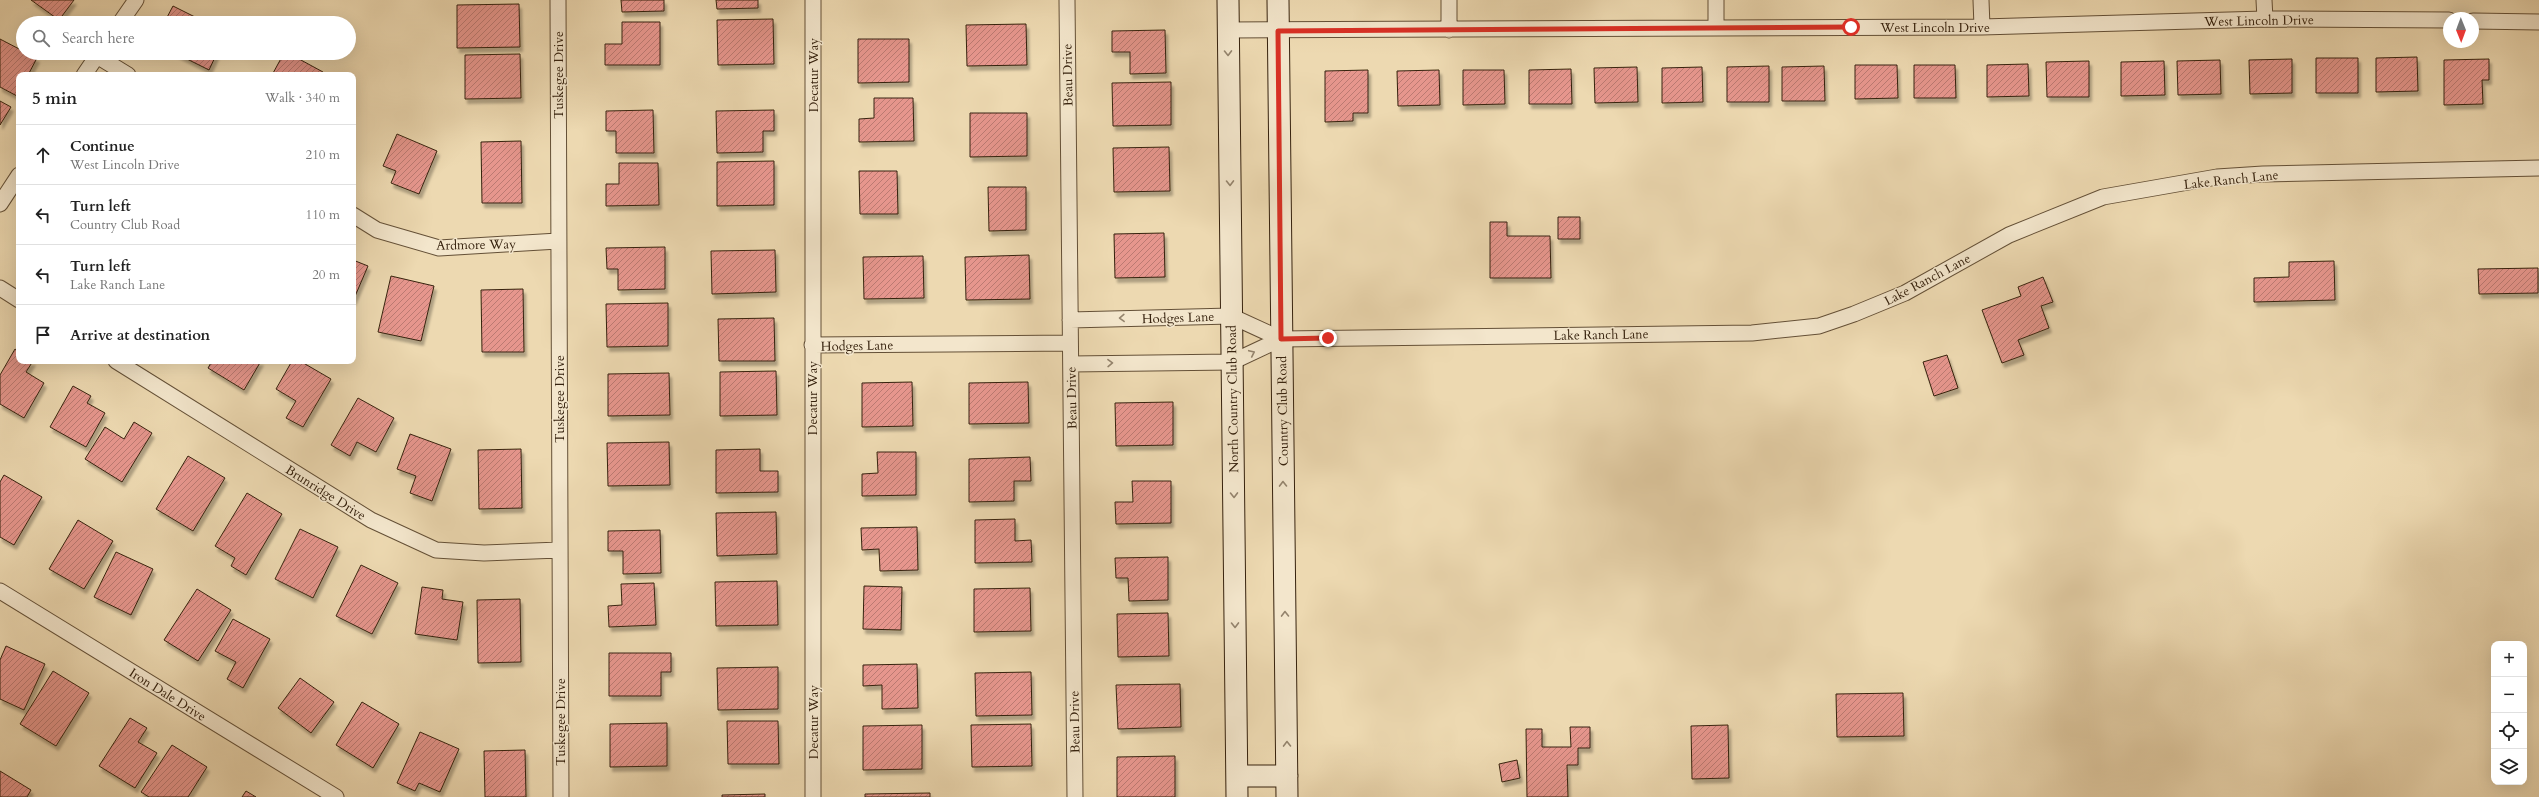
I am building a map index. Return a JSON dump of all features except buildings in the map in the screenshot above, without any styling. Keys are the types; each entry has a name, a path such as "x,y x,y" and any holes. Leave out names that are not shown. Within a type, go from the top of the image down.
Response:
{"main road":[{"name":"North Country Club Road","path":"1228,0 1237,797"},
{"name":"Country Club Road","path":"1278,0 1287,797"},
{"path":"1237,776 1287,776"}],"street":[{"path":"125,16 136,0"},
{"name":"Tuskegee Drive","path":"558,0 561,797"},
{"name":"Decatur Way","path":"813,0 813,797"},
{"name":"Beau Drive","path":"1066,0 1075,797"},
{"path":"1449,0 1449,30"},
{"path":"1716,0 1716,27"},
{"path":"1982,0 1982,27"},
{"path":"2264,0 2265,20"},
{"name":"West Lincoln Drive","path":"1228,30 1982,27 2265,20 2443,20"},
{"path":"2479,21 2539,22"},
{"path":"86,72 94,60"},
{"path":"107,60 124,72"},
{"name":"Lake Ranch Lane","path":"1281,339 1752,333 1819,326 1905,293 2009,235 2103,197 2217,177 2263,174 2539,168"},
{"path":"0,204 16,180"},
{"name":"Ardmore Way","path":"356,217 377,230 439,248 558,241"},
{"path":"0,288 16,298"},
{"name":"Hodges Lane","path":"1070,320 1231,316 1281,339"},
{"path":"1070,364 1232,362 1281,339"},
{"name":"Hodges Lane","path":"812,345 1070,343"},
{"name":"Brunridge Drive","path":"121,364 371,520 436,550 484,553 560,550"},
{"name":"Iron Dale Drive","path":"0,591 336,797"}],"route":[{"path":"1328,338 1281,339 1278,31 1851,27"}]}
